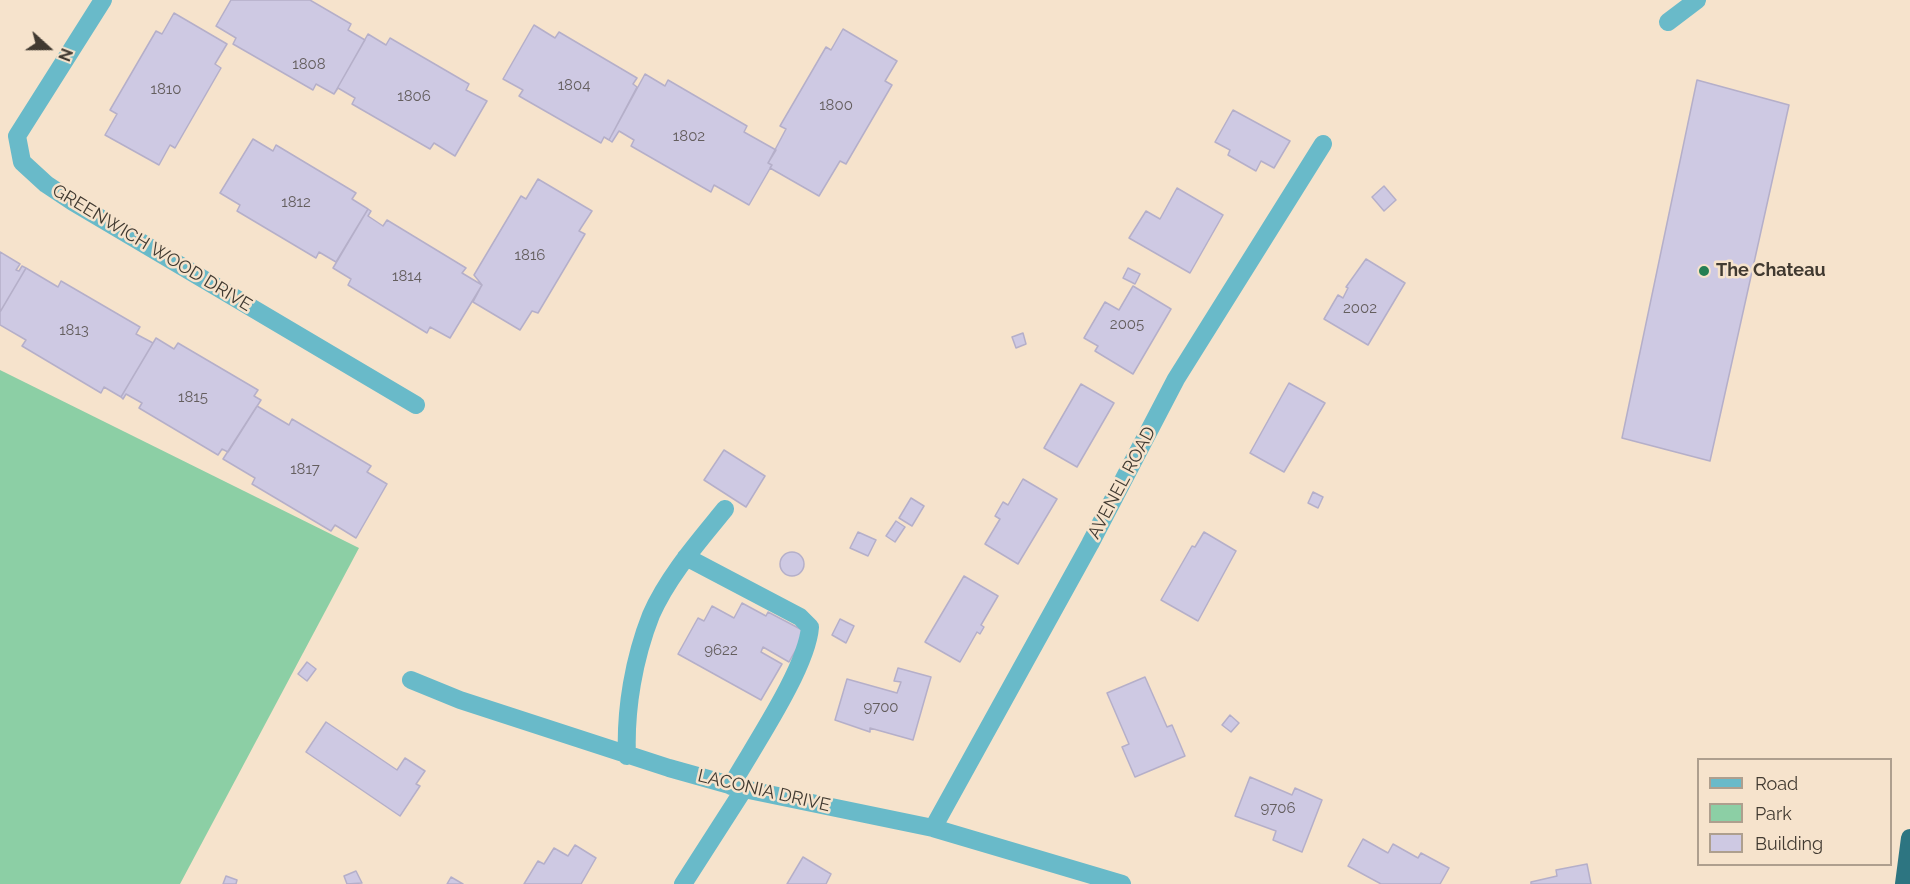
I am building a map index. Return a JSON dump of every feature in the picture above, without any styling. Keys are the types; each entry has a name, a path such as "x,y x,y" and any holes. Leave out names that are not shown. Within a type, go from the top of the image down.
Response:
{"highway":[{"path":"1904,884 1910,838"}],"street":[{"name":"GREENWICH WOOD DRIVE","path":"103,0 16,136 22,162 46,184 73,201 416,405"},
{"path":"1668,22 1697,0"},
{"name":"AVENEL ROAD","path":"933,828 1090,544 1176,379 1323,144"},
{"path":"627,756 626,727 637,659 652,614 686,557 725,509"},
{"path":"683,884 737,788 809,644 810,627 800,617 686,557"},
{"name":"LACONIA DRIVE","path":"411,680 627,756 737,788 933,828 1122,884"}],"green space":[{"path":"0,370 359,548 180,884 0,884"}],"building":[{"path":"231,0 310,0 351,24 348,30 365,40 334,94 316,84 313,90 233,44 236,38 216,26"},
{"path":"174,13 227,44 215,64 221,68 175,148 170,145 159,165 105,135 117,114 110,110 156,31 162,34"},
{"path":"534,25 555,38 559,32 637,78 633,84 637,87 609,140 604,137 601,143 519,96 523,90 503,79"},
{"path":"843,29 897,61 885,81 892,85 846,164 840,161 819,196 770,168 772,165 768,163 786,129 780,126 826,47 831,50"},
{"path":"368,34 386,45 390,38 469,84 466,90 487,101 455,156 434,143 430,149 352,104 355,98 338,88 334,94"},
{"path":"645,74 665,86 668,80 747,126 744,132 776,150 768,163 772,165 749,205 714,185 711,192 631,146 634,140 619,131 612,142 609,140"},
{"name":"The Chateau","path":"1697,80 1789,105 1710,461 1622,438"},
{"path":"1233,110 1290,141 1274,168 1261,161 1256,171 1228,155 1230,150 1215,142"},
{"path":"253,139 273,151 276,145 356,193 352,199 368,209 336,262 319,252 316,258 237,211 240,205 220,193"},
{"path":"538,179 592,211 579,231 585,234 538,313 532,311 520,330 473,302 482,285 474,275 521,196 526,199"},
{"path":"1384,186 1396,200 1384,211 1372,197"},
{"path":"1177,188 1223,215 1190,273 1129,238 1146,211 1160,219"},
{"path":"368,209 371,211 368,216 383,226 387,220 466,268 462,273 482,285 450,338 430,327 427,333 348,285 351,279 333,268"},
{"path":"0,252 20,264 16,270 19,271 22,266 26,268 0,312"},
{"path":"1366,259 1405,283 1368,345 1324,319 1338,295 1343,298 1348,288 1346,287"},
{"path":"26,268 58,287 61,281 140,327 136,334 153,343 121,397 104,387 101,393 22,346 26,340 0,325 0,312"},
{"path":"1128,268 1140,274 1135,284 1123,278"},
{"path":"1133,286 1171,309 1133,374 1095,351 1098,346 1084,338 1105,302 1119,310"},
{"path":"1023,333 1026,344 1016,348 1012,337"},
{"path":"156,338 174,349 178,343 258,390 254,396 261,400 228,452 222,449 218,455 139,408 142,403 126,394 123,399 121,397"},
{"path":"1289,383 1325,403 1284,472 1250,453"},
{"path":"1081,384 1114,403 1077,467 1044,448"},
{"path":"257,406 289,425 292,419 371,466 367,472 387,484 356,538 335,525 331,531 252,484 255,478 223,459"},
{"path":"724,450 765,476 746,507 704,480"},
{"path":"1023,479 1057,499 1018,564 985,544 1000,519 995,516 1003,502 1008,505"},
{"path":"1313,492 1323,497 1318,508 1308,503"},
{"path":"911,498 924,506 912,526 899,518"},
{"path":"896,521 905,527 895,542 886,536"},
{"path":"858,532 876,540 868,556 850,548"},
{"path":"1204,532 1236,551 1198,621 1161,600 1192,546 1195,547"},
{"path":"792,552 797,553 803,559 803,569 797,575 792,576 787,575 781,569 780,564 781,559 787,553"},
{"path":"964,576 998,596 981,625 984,627 980,634 977,632 960,662 925,642"},
{"path":"742,603 766,616 768,612 806,632 789,662 763,647 761,652 782,664 761,700 678,654 698,618 704,621 712,606 734,618"},
{"path":"840,619 854,626 846,643 832,635"},
{"path":"307,662 316,669 307,681 298,674"},
{"path":"898,668 931,677 913,740 870,728 870,732 835,720 847,679 897,693 901,682 894,681"},
{"path":"1145,677 1167,727 1172,725 1185,756 1135,777 1122,747 1129,744 1107,693"},
{"path":"1230,715 1239,723 1231,732 1222,725"},
{"path":"326,722 397,770 405,758 425,771 416,784 420,786 400,816 306,752"},
{"path":"1250,777 1292,795 1295,788 1322,800 1302,852 1273,840 1276,831 1235,816"},
{"path":"1363,839 1388,853 1393,844 1418,858 1421,853 1449,868 1440,884 1381,884 1348,866"},
{"path":"575,845 596,858 581,884 524,884 538,861 544,864 554,848 568,856"},
{"path":"803,857 831,874 826,884 787,884"},
{"path":"1587,864 1591,884 1531,884 1531,882 1557,876 1556,870"},
{"path":"356,871 362,883 347,884 344,876"},
{"path":"226,876 237,880 236,884 223,884"},
{"path":"451,877 463,884 447,884"}],"place":[{"name":"The Chateau","path":"1704,271"}]}
